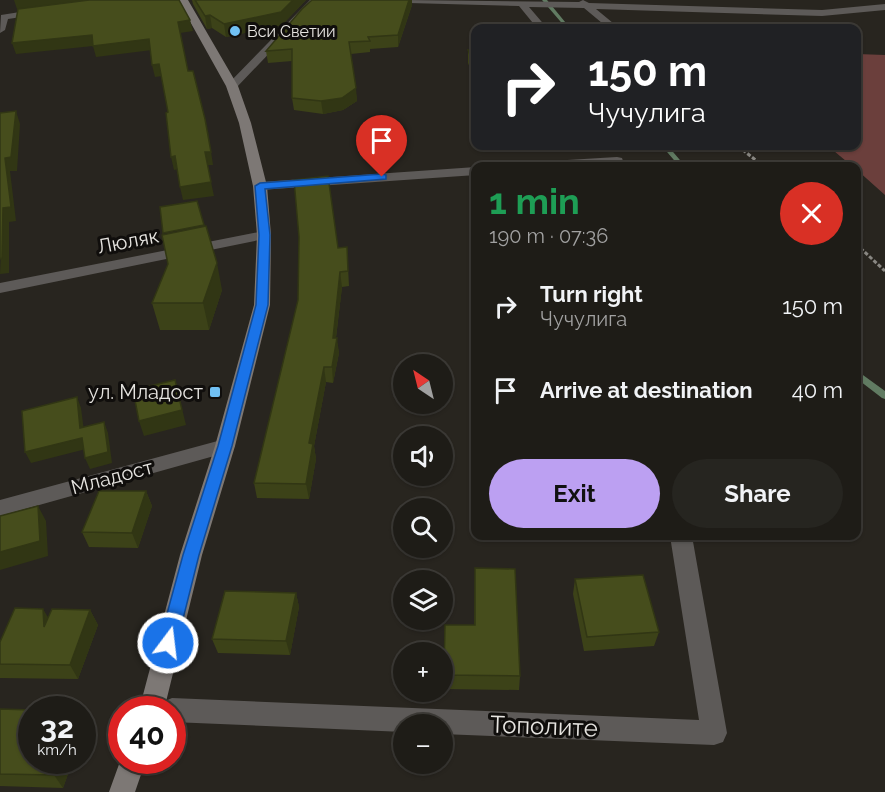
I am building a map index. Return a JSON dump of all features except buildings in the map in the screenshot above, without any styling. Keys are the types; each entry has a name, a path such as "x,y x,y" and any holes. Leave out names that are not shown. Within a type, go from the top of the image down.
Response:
{"street":[{"path":"154,696 191,555 225,446 262,305 264,235 260,186 245,123 232,86 183,0"},
{"path":"232,86 315,0"},
{"path":"409,0 519,1 556,4 583,2 822,13 885,8"},
{"path":"519,1 539,24"},
{"path":"583,2 609,24"},
{"path":"0,30 4,16 48,11"},
{"path":"260,186 471,171"},
{"name":"Люляк","path":"0,288 264,235"},
{"name":"Младост","path":"0,508 225,446"},
{"name":"Тополите","path":"186,711 714,734 682,540"},
{"path":"122,792 128,774"}],"path":[{"path":"743,150 758,162"},
{"path":"861,249 885,271"}],"shaded area":[{"path":"861,54 885,55 885,195 861,174 861,162 847,162 833,150 861,150"}],"waterway":[{"path":"544,0 565,24"},
{"path":"668,150 679,162"},
{"path":"861,377 885,396"}],"place":[{"name":"Вси Светии","path":"235,31"},
{"name":"ул. Младост","path":"215,392"}],"route":[{"path":"168,643 191,555 225,446 262,305 264,235 260,186 382,177"}]}
